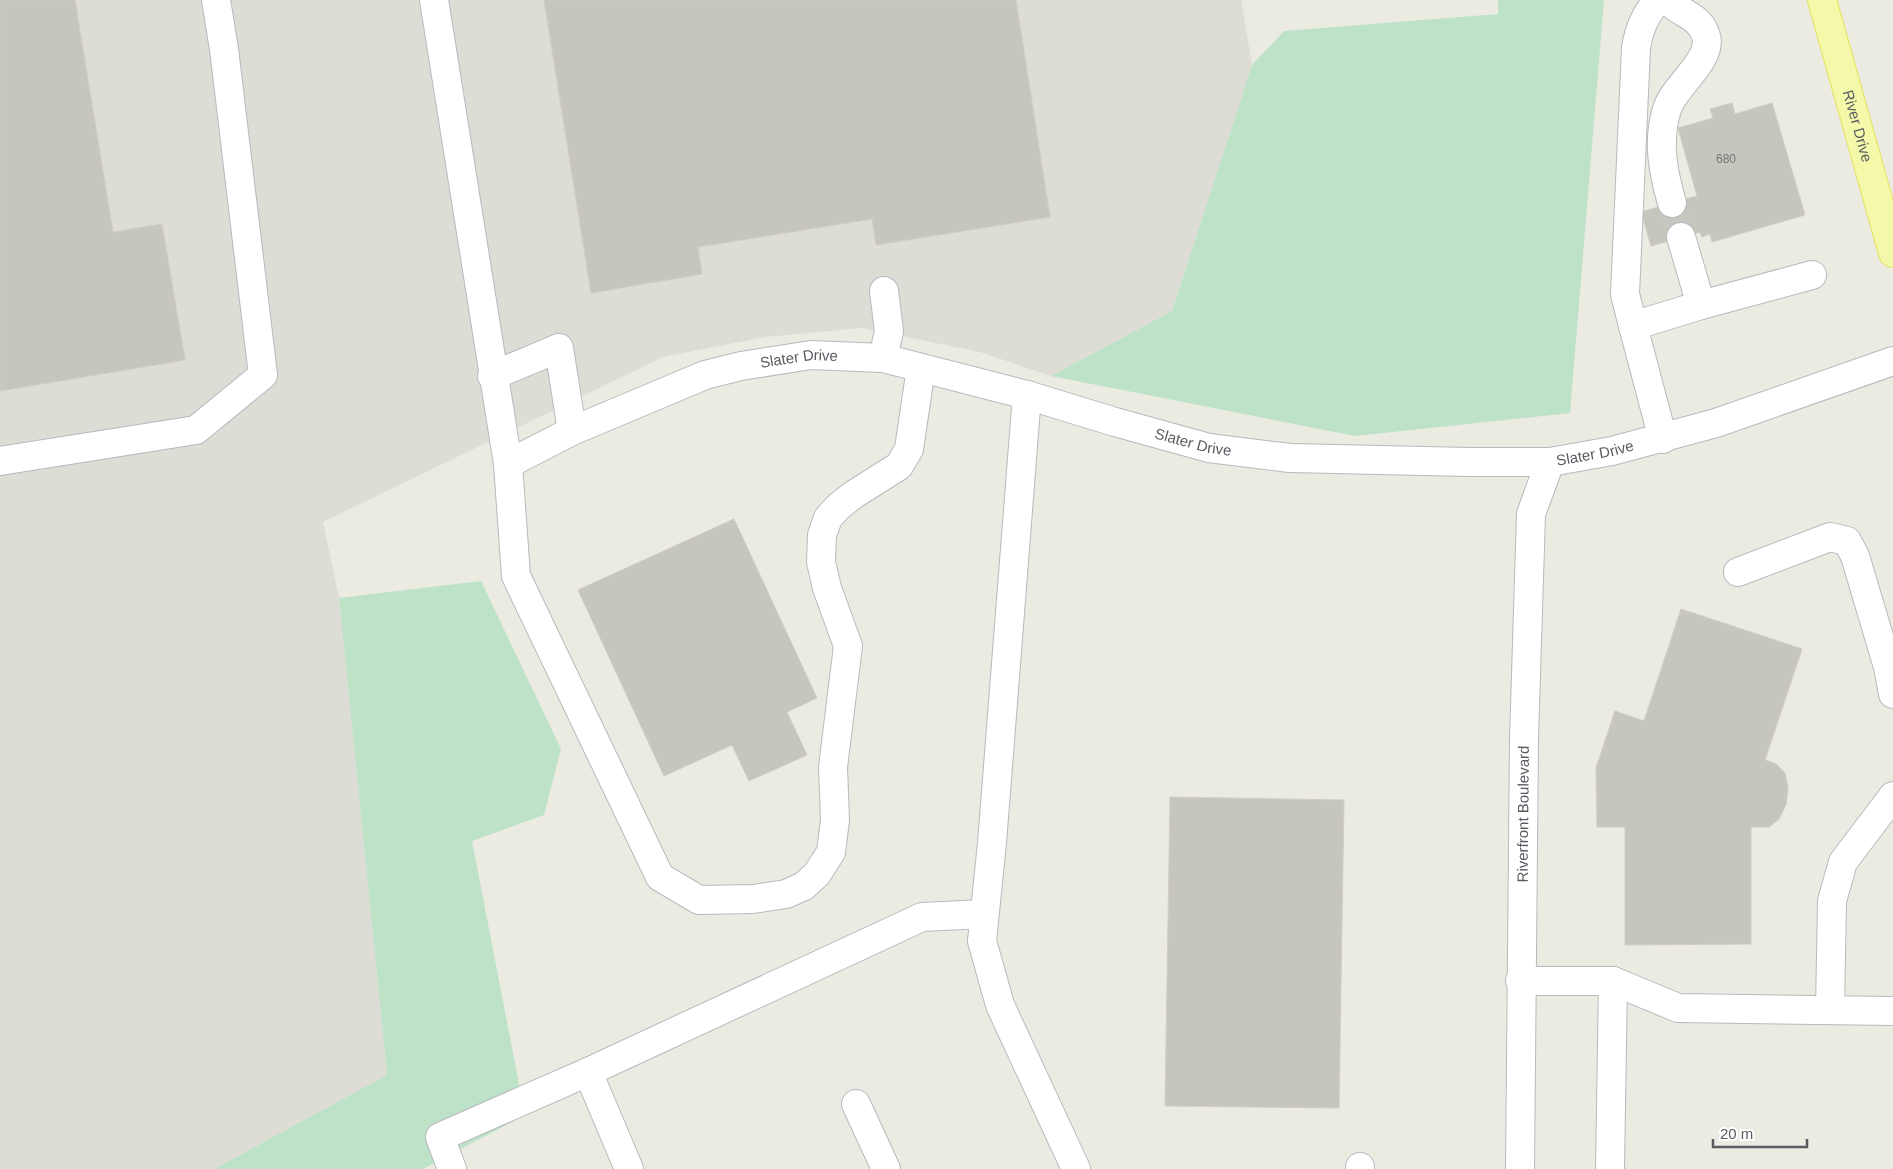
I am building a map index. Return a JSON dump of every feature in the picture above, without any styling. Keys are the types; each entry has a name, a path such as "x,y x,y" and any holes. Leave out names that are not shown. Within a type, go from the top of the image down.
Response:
{"main road":[{"name":"River Drive","path":"1822,0 1893,253"}],"street":[{"path":"0,461 196,430 262,375 225,59 216,0"},
{"path":"434,0 492,376 508,464 516,576 660,877 699,900 753,899 786,894 804,886 817,874 832,852 835,820 833,767 848,646 827,588 821,562 822,535 828,518 838,506 899,466 906,457 909,449 921,368"},
{"path":"1658,0 1645,17 1638,32 1636,48 1625,294 1663,438"},
{"path":"1668,0 1702,26 1707,42 1702,59 1672,96 1667,109 1662,135 1662,158 1672,203"},
{"path":"1681,238 1701,305"},
{"path":"1633,326 1701,305 1812,275"},
{"path":"883,358 889,331 884,291"},
{"path":"492,376 559,348 572,431"},
{"name":"Slater Drive","path":"508,464 572,431 705,375 741,366 811,356 883,358 1028,395 1209,448 1308,458 1381,461 1550,462 1612,451 1716,423 1893,361"},
{"path":"1028,395 992,843 982,941 1000,1005 1076,1169"},
{"name":"Riverfront Boulevard","path":"1520,1169 1520,981 1524,739 1531,514 1550,462"},
{"path":"1738,572 1830,537 1847,541 1855,556 1888,668 1893,694"},
{"path":"1830,1010 1832,901 1843,862 1893,796"},
{"path":"452,1169 440,1137 588,1072 922,918 984,914"},
{"path":"1520,981 1613,981 1678,1008 1893,1011"},
{"path":"1610,1169 1613,981"},
{"path":"588,1072 629,1169"},
{"path":"856,1104 886,1169"}],"shaded area":[{"path":"0,0 1241,0 1252,65 1172,311 1051,376 980,352 862,328 765,337 663,357 323,522 339,598 387,1075 214,1169 0,1169"}],"green space":[{"path":"1498,0 1604,0 1570,413 1355,436 1051,376 1172,311 1252,65 1284,31 1498,14"},
{"path":"481,581 561,749 544,815 472,841 525,1115 423,1169 214,1169 387,1075 339,598"}],"building":[{"path":"0,0 75,0 113,232 162,224 185,360 0,391"},
{"path":"544,0 1016,0 1050,217 876,245 872,219 698,247 702,274 591,293"},
{"path":"1732,103 1735,114 1772,103 1805,215 1712,242 1710,234 1702,237 1700,232 1651,246 1641,212 1697,196 1678,128 1713,118 1710,109"},
{"path":"734,519 817,698 787,712 807,755 749,781 732,745 664,776 578,590"},
{"path":"1681,609 1802,649 1765,760 1776,764 1785,773 1788,788 1786,805 1779,819 1769,827 1751,827 1751,944 1625,945 1625,827 1597,827 1596,768 1615,711 1644,721"},
{"path":"1170,797 1344,800 1339,1108 1165,1106"}],"tunnel":[{"path":"1672,203 1681,237"}]}
